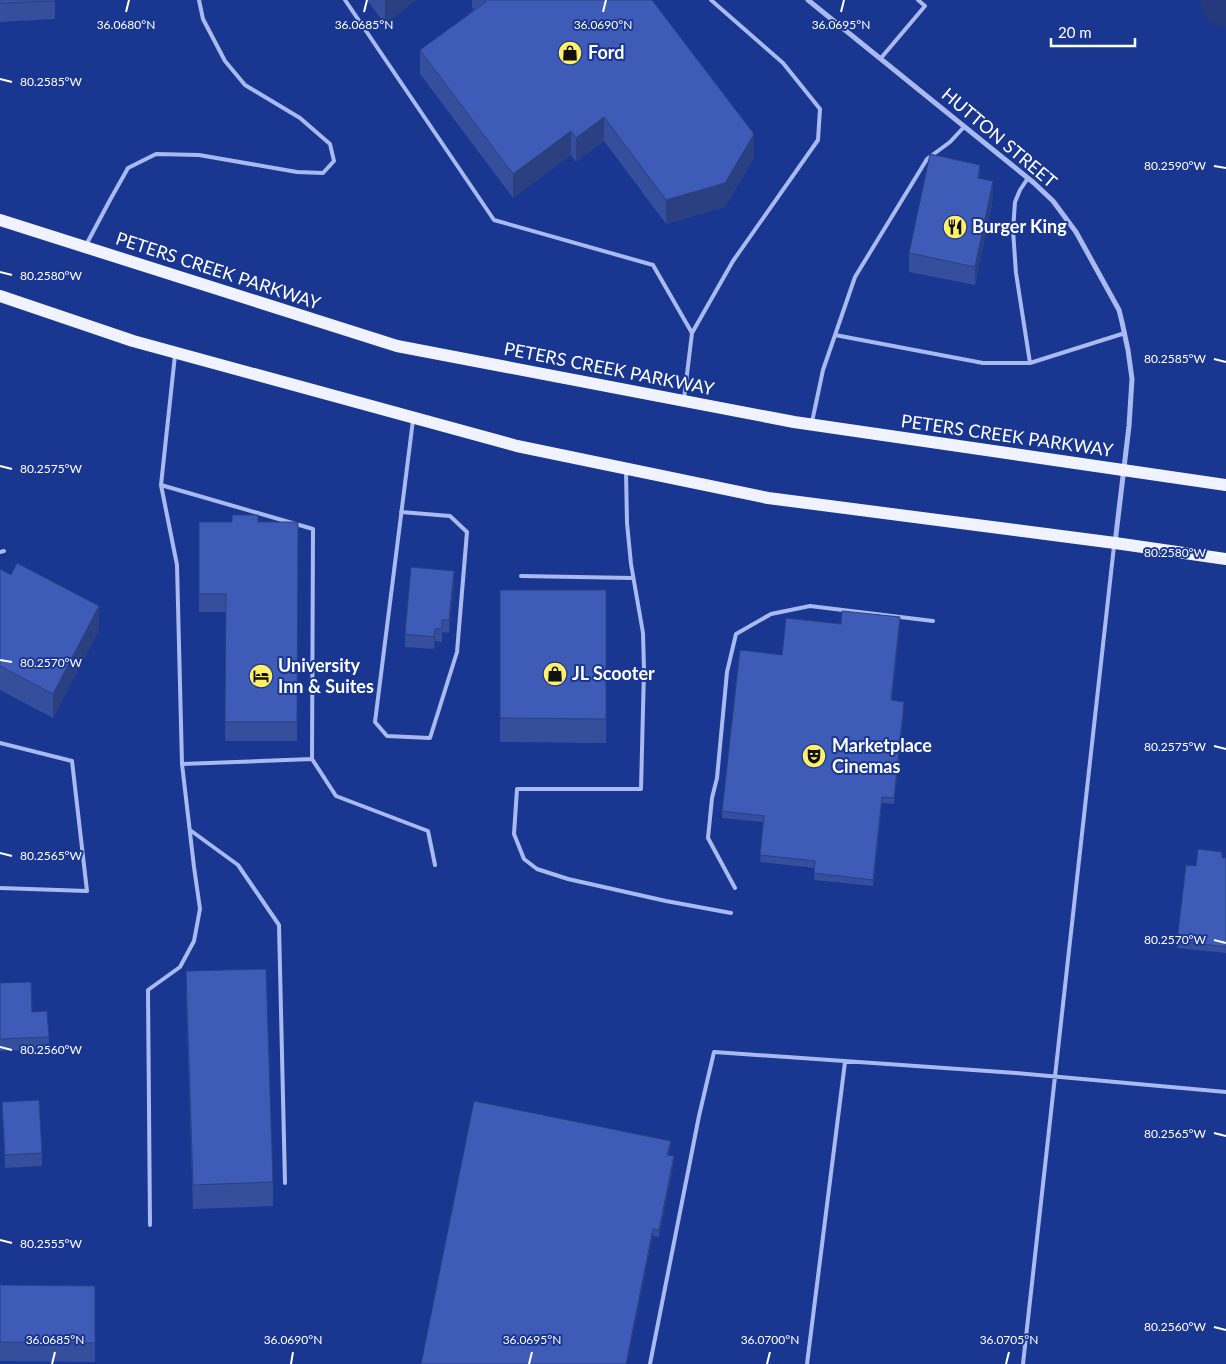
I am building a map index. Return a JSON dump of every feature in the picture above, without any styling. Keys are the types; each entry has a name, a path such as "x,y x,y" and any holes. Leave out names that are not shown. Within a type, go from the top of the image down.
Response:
{"main road":[{"name":"PETERS CREEK PARKWAY","path":"0,220 397,346 811,424 1226,485"},
{"path":"0,296 133,341 517,446 768,498 1226,559"}],"street":[{"name":"HUTTON STREET","path":"808,0 1028,178 1053,201 1076,232 1119,310 1125,333 1132,379 1129,426 1115,543"}],"lane":[{"path":"85,247 128,168 156,154 199,155 297,172 323,173 334,161 330,144 300,118 245,85 225,61 203,19 199,0"},
{"path":"345,0 494,220 653,265 692,333"},
{"path":"684,401 692,333 733,261 818,140 820,109 783,63 711,0"},
{"path":"880,58 925,6 918,0"},
{"path":"811,424 824,370 855,278 927,159 950,142 964,126"},
{"path":"1028,178 1015,202 1014,230 1016,273 1030,363"},
{"path":"835,335 983,363 1030,363 1125,333"},
{"path":"150,1225 148,990 180,967 194,941 200,910 182,764 178,565 161,485 175,353"},
{"path":"402,512 450,516 467,532 457,652 430,738 387,736 376,722 413,418"},
{"path":"626,469 627,522 633,578 642,633 644,670 641,789 517,789 514,834 524,859 538,869 586,883 731,913"},
{"path":"161,485 313,529 312,759 336,796 428,831 435,865"},
{"path":"1022,1364 1115,543"},
{"path":"521,576 633,578"},
{"path":"735,888 708,838 712,798 717,778 727,672 736,634 771,614 810,606 933,622"},
{"path":"0,743 72,761 87,892 0,888"},
{"path":"182,764 312,759"},
{"path":"190,830 238,865 279,925 285,1183"},
{"path":"650,1364 703,1097 714,1052 1055,1076 1226,1092"},
{"path":"807,1364 845,1062"}],"building":[{"path":"0,0 55,0 55,1 0,3"},
{"path":"484,0 652,0 754,134 725,183 666,200 604,117 576,138 571,131 513,174 420,50 486,2"},
{"path":"930,154 980,165 978,178 993,181 975,267 909,253"},
{"name":"University Inn & Suites","path":"232,515 258,515 258,522 298,522 297,722 225,722 226,594 199,594 199,522 232,522"},
{"path":"17,563 99,606 53,694 0,666 0,569 11,575"},
{"path":"411,567 454,571 449,620 442,620 442,629 435,629 434,637 405,634"},
{"path":"500,590 606,590 606,719 500,718"},
{"name":"Marketplace Cinemas","path":"842,611 900,617 891,700 904,702 894,798 882,797 873,880 814,873 815,861 760,855 764,816 722,811 740,650 782,655 786,618 841,624"},
{"path":"1198,849 1222,852 1222,858 1226,858 1226,947 1177,941 1186,865 1196,866"},
{"path":"266,969 273,1182 193,1185 186,971"},
{"path":"31,982 32,1012 47,1011 49,1037 0,1039 0,983"},
{"path":"39,1100 42,1153 5,1155 2,1102"},
{"path":"474,1101 671,1141 667,1155 674,1156 659,1230 653,1229 626,1364 421,1364"},
{"path":"0,1285 95,1286 95,1343 0,1342"}],"place":[{"name":"Ford","path":"570,53"},
{"name":"Burger King","path":"955,227"},
{"name":"JL Scooter","path":"555,674"},
{"name":"University Inn & Suites","path":"261,676"},
{"name":"Marketplace Cinemas","path":"814,756"}]}
